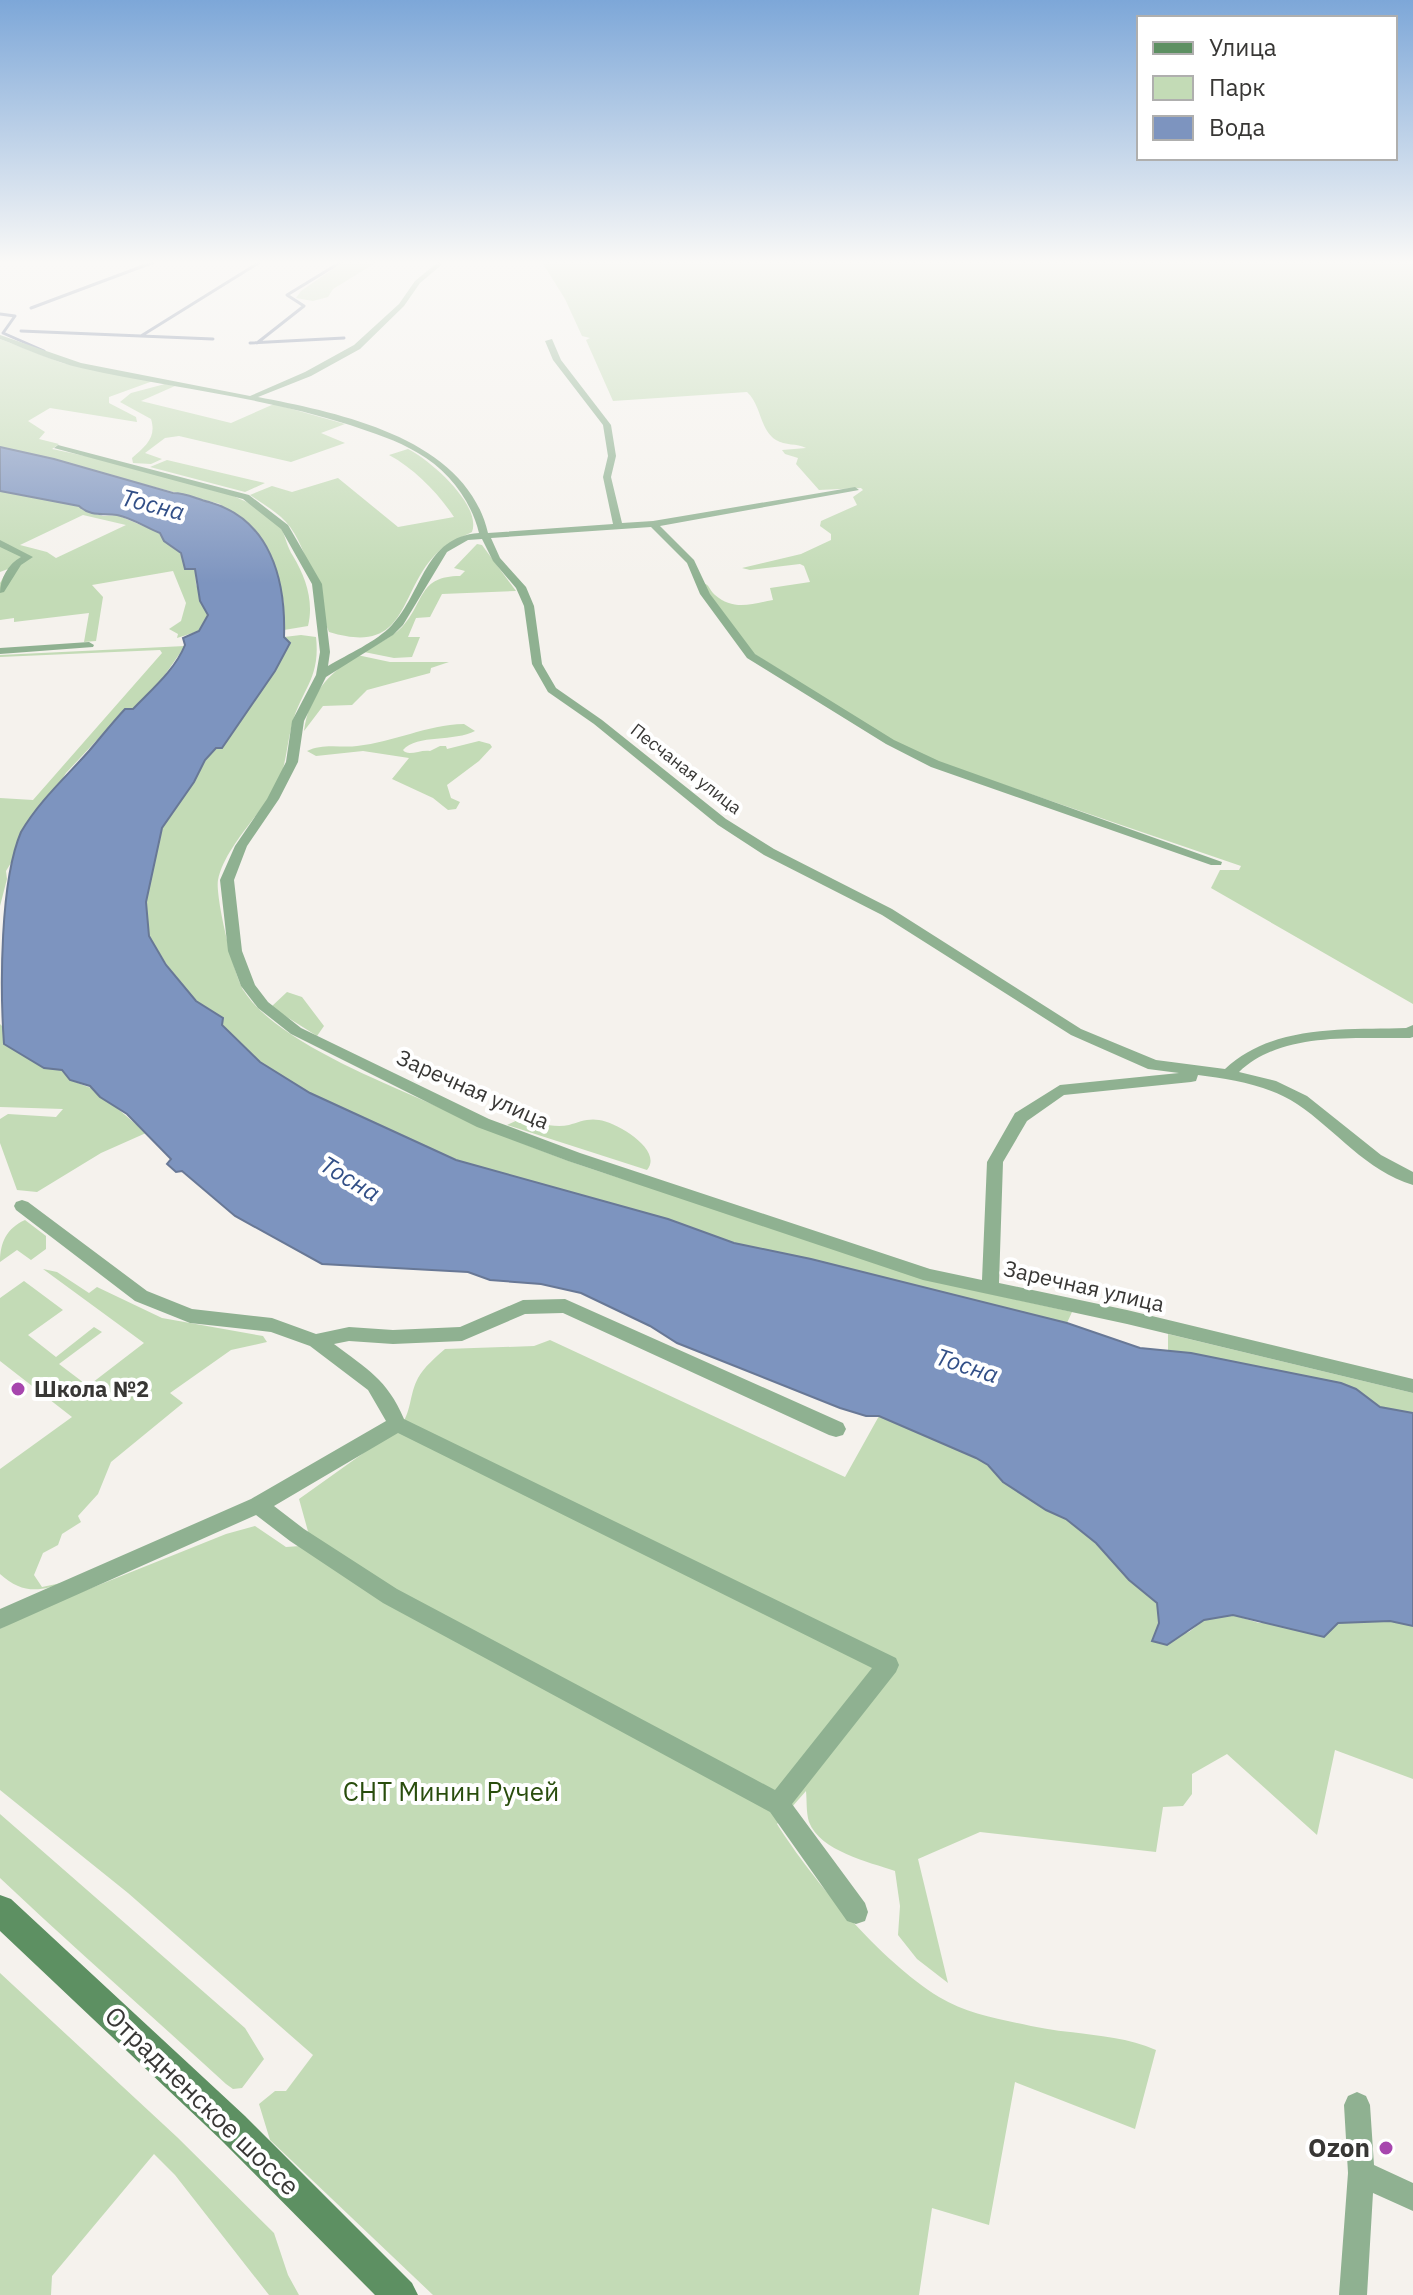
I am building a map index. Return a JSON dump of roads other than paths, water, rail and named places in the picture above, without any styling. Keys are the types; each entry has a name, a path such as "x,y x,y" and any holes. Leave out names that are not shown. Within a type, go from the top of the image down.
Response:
{"main road":[{"name":"Отрадненское шоссе","path":"0,1910 233,2128 400,2295"}],"street":[{"name":"Песчаная улица","path":"102,369 254,396 351,422 421,451 442,466 468,495 496,559 521,587 529,606 537,664 552,690 598,722 722,822 769,852 887,912 1076,1032 1153,1065 1228,1074 1271,1085 1302,1100 1375,1159 1413,1179"},
{"path":"254,396 317,369"},
{"path":"563,369 607,425 612,456 607,477 618,525"},
{"name":"Заречная улица","path":"58,448 238,493 277,518 317,584 325,652 321,675 298,721 292,762 273,799 241,846 227,880 235,951 248,986 263,1005 296,1031 483,1123 574,1157 929,1275 1413,1386"},
{"path":"321,675 398,625 443,550 466,537 653,524 855,490"},
{"path":"653,524 691,562 705,594 751,656 890,742 935,764 1216,862"},
{"path":"0,543 28,557 17,563 0,590"},
{"path":"0,651 89,645"},
{"path":"990,1287 995,1162 1021,1117 1060,1090 1228,1074 1247,1056 1305,1036 1410,1033 1413,1030"},
{"path":"22,1206 141,1296 190,1316 272,1325 316,1341 375,1385 388,1403 397,1424 888,1665 778,1804"},
{"path":"316,1341 349,1334 393,1337 462,1334 523,1307 565,1306 836,1429"},
{"path":"0,1619 258,1505 397,1424"},
{"path":"258,1505 297,1535 390,1596 778,1804 856,1912"},
{"path":"1353,2295 1361,2173 1357,2105"},
{"path":"1361,2173 1413,2197"}],"water":[{"name":"Тосна","path":"0,447 187,495 230,510 247,522 270,554 282,594 284,637 290,643 275,671 222,748 216,748 205,760 194,782 162,828 146,902 149,936 166,965 196,1001 223,1018 222,1025 260,1062 310,1093 456,1160 668,1219 734,1243 811,1259 1067,1323 1140,1348 1191,1353 1341,1383 1356,1389 1380,1407 1413,1413 1413,1626 1390,1621 1338,1623 1324,1637 1233,1615 1204,1620 1167,1645 1152,1641 1159,1623 1157,1603 1129,1580 1096,1543 1066,1519 1003,1482 988,1465 976,1458 879,1416 866,1416 840,1408 677,1343 650,1326 581,1293 541,1284 490,1280 468,1272 322,1264 235,1216 182,1171 176,1172 167,1164 171,1159 127,1114 100,1097 90,1086 70,1080 62,1070 44,1068 4,1044 2,965 5,906 14,853 21,832 44,800 125,709 133,709 162,679 181,654 185,645 183,638 199,631 208,615 200,601 195,569 185,569 181,553 164,541 160,533 122,516 93,513 79,506 0,491"}],"place":[{"name":"Школа №2","path":"18,1389"},
{"name":"Ozon","path":"1386,2148"}],"park label":[{"name":"СНТ Минин Ручей","path":"451,1792"}]}
